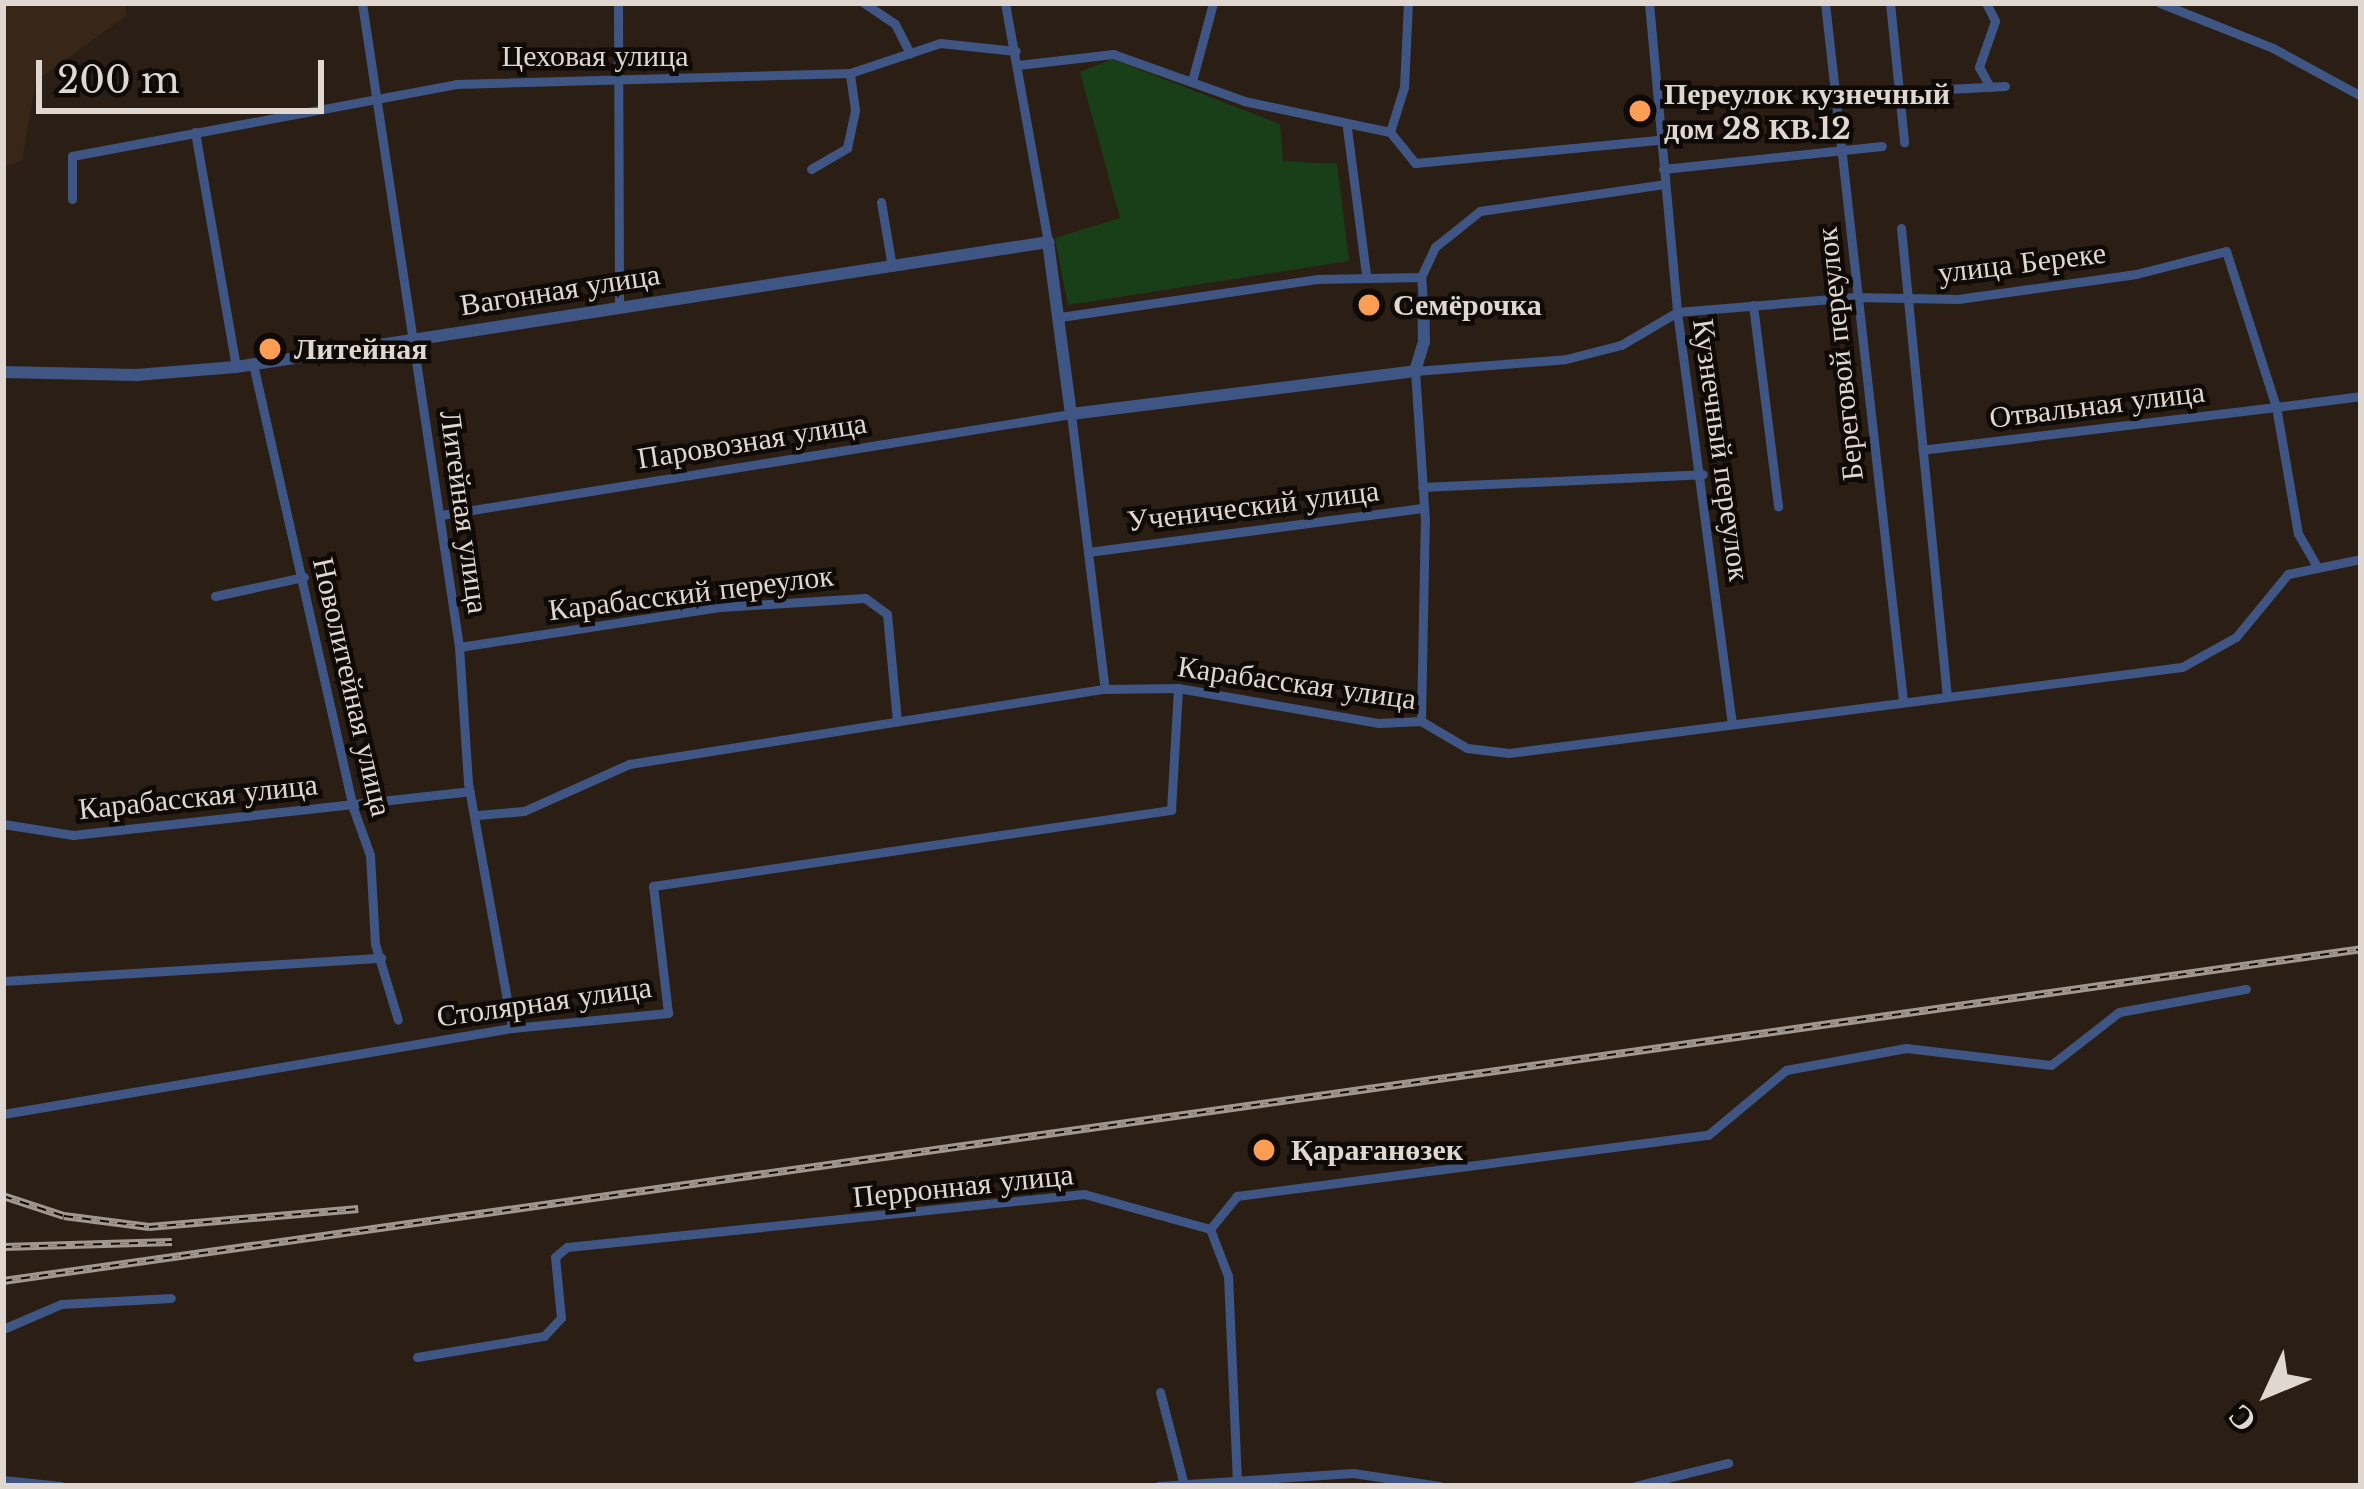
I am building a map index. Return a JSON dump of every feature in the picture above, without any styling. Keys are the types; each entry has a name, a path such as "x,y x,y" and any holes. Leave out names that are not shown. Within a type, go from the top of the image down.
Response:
{"street":[{"name":"Литейная улица","path":"362,3 441,514 459,647 470,791 512,1028"},
{"path":"618,3 620,305"},
{"path":"865,3 895,24 910,52"},
{"path":"1005,3 1060,317 1105,689"},
{"path":"1192,81 1213,3"},
{"path":"1390,132 1404,87 1408,3"},
{"name":"Кузнечный переулок","path":"1649,3 1677,312 1703,474 1732,722"},
{"name":"Береговой переулок","path":"1825,3 1846,149 1854,297 1903,701"},
{"path":"1890,3 1904,142"},
{"path":"1986,3 1995,21 1979,67 1990,87"},
{"path":"2160,3 2273,48 2361,96"},
{"name":"Цеховая улица","path":"72,199 72,156 377,98 544,76 850,74 910,52 968,42 1016,51"},
{"path":"1018,65 1113,53 1347,128 1390,132 1415,163 1660,140"},
{"path":"811,169 847,148 855,110 850,74"},
{"path":"1947,88 2005,86"},
{"path":"1347,128 1366,274"},
{"path":"195,132 236,367"},
{"path":"1663,169 1882,146"},
{"path":"1421,722 1424,508 1415,371 1424,342 1421,277 1449,229 1480,211 1664,184"},
{"path":"881,202 892,267"},
{"path":"1901,228 1947,695"},
{"name":"Вагонная улица","path":"3,372 136,375 236,367 1048,242"},
{"name":"улица Береке","path":"1677,312 1854,297 1910,298 2095,280 2226,250 2276,407"},
{"path":"1060,317 1366,274 1421,277"},
{"name":"Кузнечный переулок","path":"1753,305 1778,506"},
{"path":"1071,414 1415,371 1566,359 1621,345 1677,312"},
{"name":"Новолитейная улица","path":"253,364 352,806 370,855 381,958 398,1019"},
{"name":"Отвальная улица","path":"1923,450 2361,396"},
{"path":"2276,407 2298,534 2315,562"},
{"name":"Паровозная улица","path":"441,514 1071,414"},
{"name":"Ученический улица","path":"1422,487 1703,474"},
{"name":"Ученический улица","path":"1088,552 1424,508"},
{"name":"Карабасская улица","path":"477,815 546,804 629,764 1105,689 1178,688 1379,723 1421,722 1467,748 1509,753 2182,667 2214,655 2268,590 2315,562 2361,559"},
{"path":"215,596 304,577"},
{"name":"Карабасский переулок","path":"459,647 721,607 865,598 887,614 897,722"},
{"name":"Столярная улица","path":"3,1114 512,1028 668,1013 653,886 1171,810 1178,688"},
{"name":"Карабасская улица","path":"3,824 73,835 470,791"},
{"path":"3,980 381,958"},
{"path":"1238,1486 1228,1276 1210,1229 1237,1196 1708,1135 1786,1070 1906,1048 2051,1065 2119,1012 2246,989"},
{"name":"Перронная улица","path":"417,1357 544,1336 561,1318 555,1257 567,1247 1084,1194 1210,1229"},
{"path":"3,1329 61,1304 171,1298"},
{"path":"1160,1392 1184,1485"},
{"path":"1635,1486 1727,1463"},
{"path":"1158,1486 1238,1486 1353,1473 1438,1486"},
{"path":"3,1480 61,1486"}],"shaded area":[{"path":"3,3 125,3 127,15 36,81 22,160 3,168"}],"green space":[{"path":"1112,59 1280,124 1283,161 1337,164 1349,261 1068,305 1055,238 1120,218 1080,72"}],"railway":[{"path":"3,1281 2361,949"},
{"path":"3,1196 64,1216 149,1227 358,1209"},
{"path":"3,1247 172,1242"}],"place":[{"name":"Переулок кузнечный дом 28 КВ.12","path":"1640,111"},
{"name":"Семёрочка","path":"1369,305"},
{"name":"Литейная","path":"270,349"},
{"name":"Қарағанөзек","path":"1264,1150"}]}
